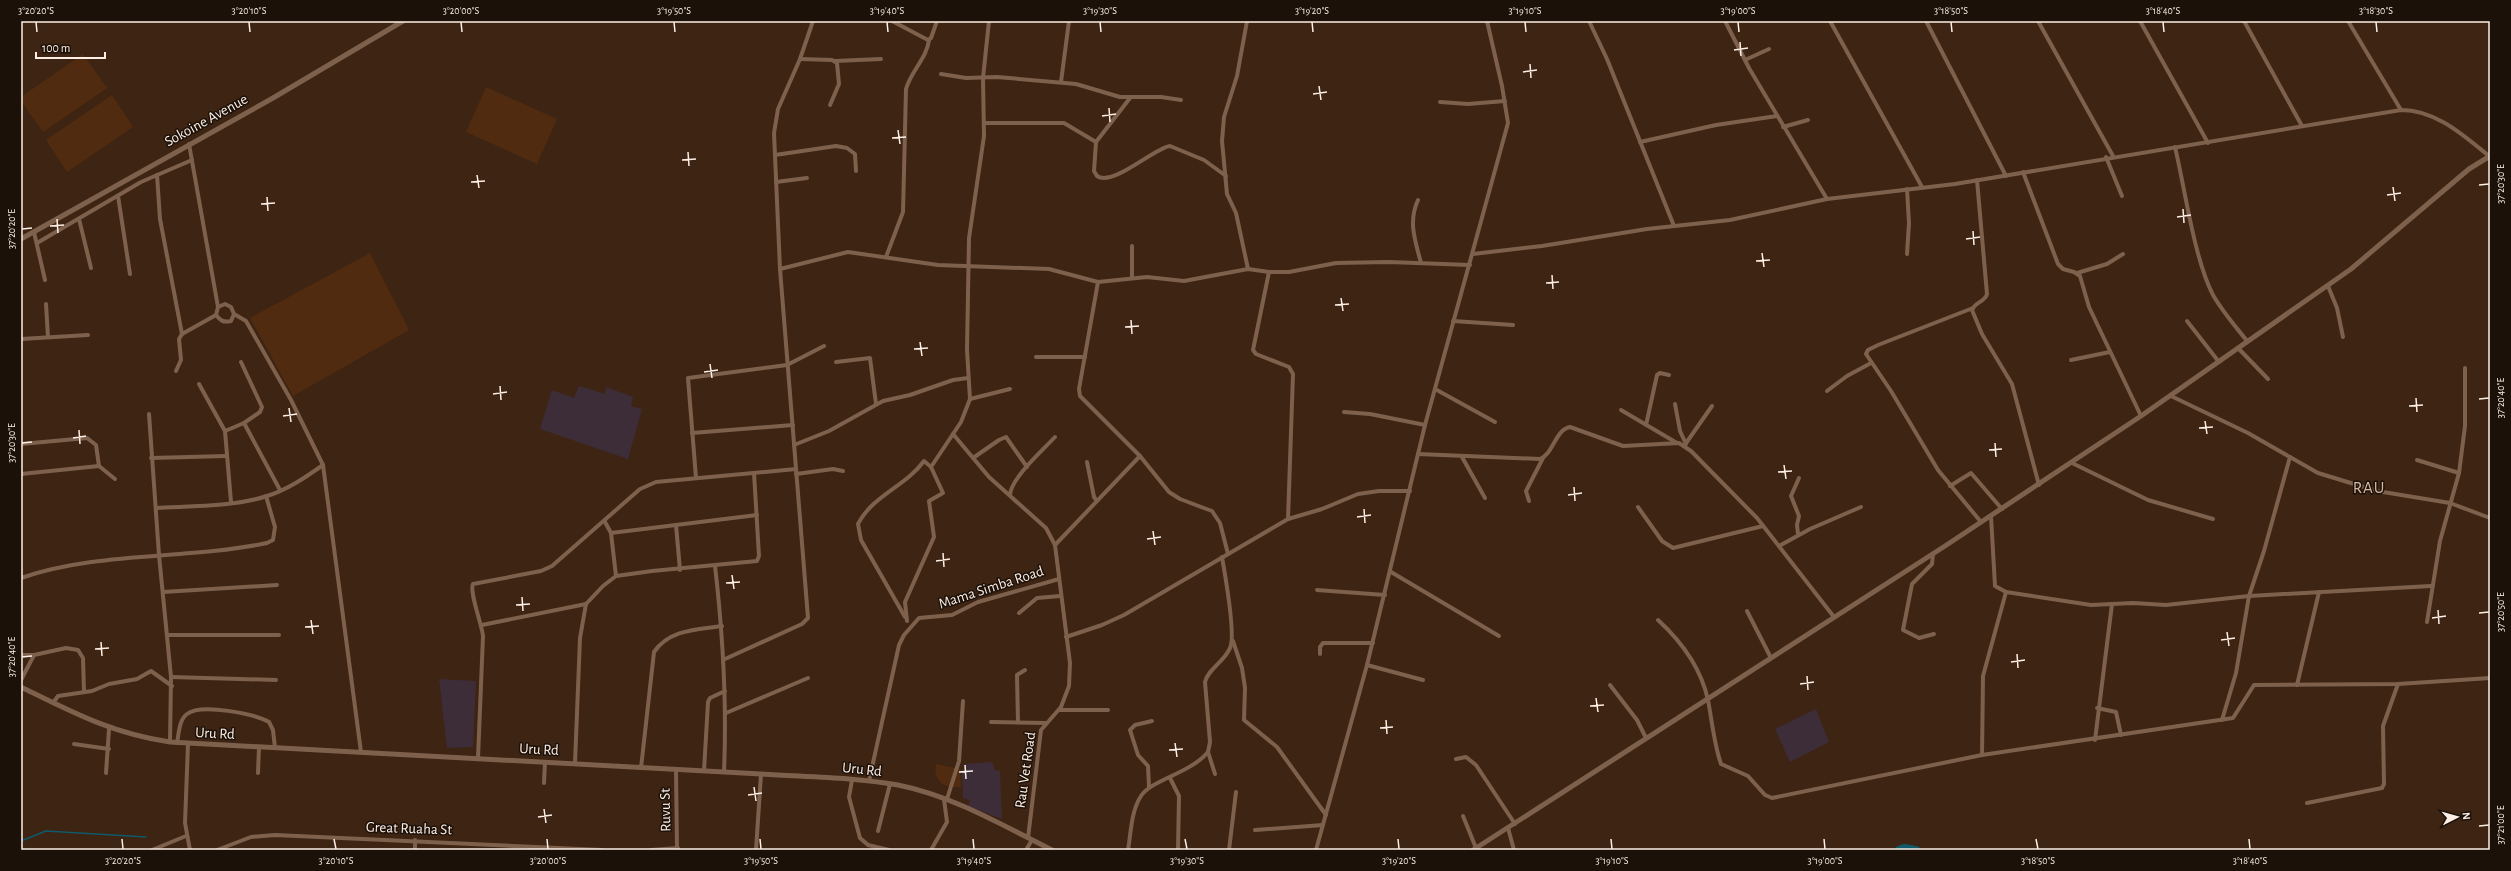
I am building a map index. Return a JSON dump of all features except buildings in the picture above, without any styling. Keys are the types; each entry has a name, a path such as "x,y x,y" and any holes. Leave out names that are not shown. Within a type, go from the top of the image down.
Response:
{"street":[{"name":"Sokoine Avenue","path":"21,239 403,21"},
{"path":"724,659 807,620 780,269 774,133 778,109 800,60 813,21"},
{"path":"892,21 930,40"},
{"path":"886,257 903,212 906,89 913,72 926,52 937,21"},
{"path":"931,467 966,412 970,399 968,378 969,238 981,162 984,123 983,78 989,21"},
{"path":"1061,82 1069,21"},
{"path":"1247,21 1237,76 1224,117 1222,141 1227,194 1238,221 1248,269"},
{"path":"1316,850 1373,643 1435,389 1508,123 1505,101 1487,21"},
{"path":"1589,21 1607,59 1674,226"},
{"path":"1725,21 1776,116 1827,199"},
{"path":"1830,21 1922,187"},
{"path":"1926,21 2006,176"},
{"path":"2038,21 2113,156"},
{"path":"2140,21 2208,143"},
{"path":"2244,21 2302,126"},
{"path":"2348,21 2401,110"},
{"path":"1745,60 1769,49"},
{"path":"800,60 836,61 881,59"},
{"path":"830,105 839,84 836,61"},
{"path":"941,74 983,78 997,76 1061,82 1083,85 1130,98 1161,97 1181,100"},
{"path":"1130,98 1096,142 1094,171 1100,178 1117,174 1169,146 1204,160 1226,176"},
{"path":"1440,102 1468,104 1505,101"},
{"path":"1463,816 1474,849 1516,824 1646,738 2039,485 2171,396 2247,341 2328,286 2389,238 2469,169 2489,156 2434,117 2419,112 2401,110 2208,143 2113,156 2006,176 1827,199 1730,220 1674,226 1473,254"},
{"path":"1640,142 1716,125 1776,116"},
{"path":"1783,127 1808,120"},
{"path":"984,123 1064,123 1096,142"},
{"path":"176,372 181,360 179,339 182,334 216,315 218,307 189,144"},
{"path":"775,155 841,146 855,154 856,171"},
{"path":"2175,147 2197,243 2209,286 2213,296 2247,341"},
{"path":"2106,158 2122,196"},
{"path":"37,243 157,175 192,160"},
{"path":"2023,172 2058,264 2063,269 2077,273 2107,264 2122,254"},
{"path":"157,175 160,219 182,334"},
{"path":"776,182 807,178"},
{"path":"1977,180 1987,294 1985,299 1973,308 1871,349 1866,354 1892,391 1950,486 1981,522"},
{"path":"1906,189 1909,223 1907,254"},
{"path":"118,196 130,274"},
{"path":"1418,200 1413,211 1412,226 1421,263"},
{"path":"79,219 91,268"},
{"path":"34,232 45,280"},
{"path":"1132,246 1132,278"},
{"path":"780,269 842,252 861,252 938,265 1049,269 1098,282 1152,277 1184,281 1248,269 1269,272 1289,272 1336,263 1421,263 1470,265"},
{"path":"1269,272 1253,350 1256,354 1289,367 1293,374 1288,519"},
{"path":"2077,273 2086,301 2141,416"},
{"path":"1098,282 1084,357 1079,389 1080,396 1140,456 1174,496 1212,511 1220,524 1228,554"},
{"path":"2328,286 2336,308 2343,337"},
{"path":"216,295 225,304 231,307 234,314 243,318 248,324 291,400 323,465 361,752"},
{"path":"46,304 48,337"},
{"path":"218,307 225,304"},
{"path":"1973,308 1982,334 2012,384 2039,485"},
{"path":"216,315 220,320 227,322 231,321 234,314"},
{"path":"1453,321 1513,325"},
{"path":"2188,321 2219,362"},
{"path":"21,339 88,335"},
{"path":"696,478 688,378 788,366 824,346"},
{"path":"2238,348 2268,379"},
{"path":"2072,360 2110,352"},
{"path":"1036,357 1084,357"},
{"path":"836,362 870,358 876,404"},
{"path":"225,431 244,423 260,412 262,407 241,362"},
{"path":"1827,391 1847,376 1871,363"},
{"path":"2427,622 2432,586 2450,503 2459,473 2465,426 2465,368"},
{"path":"1646,425 1657,375 1660,373 1669,375"},
{"path":"794,445 829,431 876,404 952,380 968,378"},
{"path":"199,384 225,431 231,502"},
{"path":"970,399 1010,389"},
{"path":"1435,389 1495,422"},
{"path":"2171,396 2241,429 2313,470 2377,491 2450,503 2490,518"},
{"path":"1675,404 1680,431 1685,445"},
{"path":"1685,445 1712,406"},
{"path":"1621,410 1685,445 1723,482 1762,526 1834,617"},
{"path":"1344,412 1370,414 1426,425"},
{"path":"149,414 159,555 172,686 170,742"},
{"path":"244,423 280,490"},
{"path":"692,433 793,425"},
{"path":"1529,501 1526,491 1543,458 1568,427 1624,446 1679,443"},
{"path":"953,434 989,478 1046,528 1055,545 1059,579"},
{"path":"1010,495 1012,488 1027,467 1055,437"},
{"path":"21,444 87,438 96,445 99,466 115,479"},
{"path":"973,458 999,440 1006,438 1027,467"},
{"path":"1418,454 1532,460 1543,458"},
{"path":"151,458 226,456"},
{"path":"1055,545 1140,456"},
{"path":"1462,457 1485,498"},
{"path":"2222,720 2238,662 2249,596 2264,551 2290,457"},
{"path":"2418,460 2459,473"},
{"path":"869,781 899,645 910,626 907,621 861,540 857,528 865,514 910,476 924,461 931,467 943,493 929,501 934,537 905,602 907,621"},
{"path":"1087,462 1094,497 1097,501"},
{"path":"2072,463 2148,500 2214,519"},
{"path":"156,508 231,502 266,496 280,490 323,465"},
{"path":"21,474 99,466"},
{"path":"478,758 482,625 472,593 473,584 541,571 552,566 605,522 640,489 656,482 796,469"},
{"path":"796,474 833,470 843,471"},
{"path":"575,763 580,638 586,604 603,586 616,576 652,571 680,570 757,562 759,556 754,473"},
{"path":"1950,486 1971,473 2002,509"},
{"path":"1798,534 1797,525 1799,516 1791,496 1799,478"},
{"path":"1066,637 1114,620 1288,519 1322,509 1358,494 1379,491 1410,491"},
{"path":"21,578 73,566 159,555 220,550 270,542 275,532 266,496"},
{"path":"1638,506 1662,541 1673,548 1762,526"},
{"path":"1778,546 1798,534 1861,507"},
{"path":"611,533 757,515"},
{"path":"1991,516 1995,586 2006,592 2091,605 2176,604 2249,596 2432,586"},
{"path":"605,522 611,533 616,576"},
{"path":"676,525 680,570"},
{"path":"1933,554 1932,564 1912,584 1903,630 1915,638 1934,634"},
{"path":"1222,557 1233,641 1242,668 1244,720 1278,747 1326,815"},
{"path":"715,566 724,659 726,713 724,772"},
{"path":"1391,572 1500,636"},
{"name":"Mama Simba Road","path":"910,626 921,617 952,616 978,602 1059,579 1060,596"},
{"path":"163,592 277,585"},
{"path":"1317,590 1385,595"},
{"path":"1982,755 1983,676 2006,592"},
{"path":"2297,685 2319,592"},
{"path":"1019,613 1037,598 1060,596"},
{"name":"Rau Vet Road","path":"1030,839 1041,732 1059,710 1069,686 1070,663 1060,596"},
{"path":"482,625 586,604"},
{"path":"2095,740 2112,604"},
{"path":"1747,611 1771,658"},
{"path":"1658,620 1679,641 1691,658 1708,698 1721,764 1748,776 1768,797 1843,785 1982,755 2095,740 2222,720 2236,716 2254,685 2398,684 2490,678"},
{"path":"641,768 654,652 666,638 673,634 722,626"},
{"path":"167,635 279,635"},
{"path":"1216,774 1208,752 1210,742 1205,682 1208,676 1226,656 1233,641"},
{"path":"1320,654 1320,647 1323,642 1373,643"},
{"path":"21,655 34,655 66,648 78,650 83,658 84,692"},
{"path":"21,680 34,655"},
{"path":"1367,665 1423,680"},
{"path":"1018,722 1017,675 1025,670"},
{"path":"53,702 58,696 84,692 114,682 138,679 151,671 172,686"},
{"path":"171,677 276,680"},
{"path":"726,713 808,678"},
{"path":"2307,803 2382,788 2384,784 2383,726 2398,684"},
{"path":"1610,685 1633,714 1646,738"},
{"name":"Uru Rd","path":"21,687 110,729 140,737 177,743 575,763 869,781 890,784 946,799 1049,849"},
{"path":"704,771 708,702 710,698 725,690"},
{"path":"931,850 947,822 946,799 959,761 964,701"},
{"path":"2098,708 2116,712 2121,735"},
{"path":"1059,710 1108,710"},
{"path":"177,743 181,722 188,713 196,711 222,711 239,713 269,722 273,730 275,748"},
{"path":"1149,787 1148,766 1138,755 1130,730 1135,725 1152,721"},
{"path":"991,722 1046,724"},
{"path":"106,773 110,729"},
{"path":"74,744 109,749"},
{"path":"188,744 185,806 186,836 190,850"},
{"path":"258,774 259,747"},
{"path":"1128,850 1137,803 1149,787 1170,778 1198,762 1208,752"},
{"path":"1456,758 1466,757 1476,765 1516,824"},
{"path":"544,783 545,762"},
{"name":"Ruvu St","path":"676,769 677,849"},
{"path":"756,850 761,774"},
{"path":"1170,778 1179,796 1178,850"},
{"path":"852,780 849,797 860,838 868,845 889,850"},
{"path":"878,831 890,784"},
{"path":"1229,850 1236,792"},
{"path":"1255,830 1323,825"},
{"path":"1508,828 1514,850"},
{"name":"Great Ruaha St","path":"217,850 228,844 261,835 513,844 602,850"},
{"path":"152,850 186,836"},
{"path":"1026,850 1030,839"},
{"path":"415,840 415,850"},
{"path":"228,844 231,850"},
{"path":"513,844 514,850"},
{"path":"651,850 677,849"}],"shaded area":[{"path":"83,54 107,88 43,132 21,101 21,97"},
{"path":"486,87 557,119 537,164 466,132"},
{"path":"112,95 133,127 67,172 46,140"},
{"path":"370,253 409,330 293,396 250,318"},
{"path":"579,386 605,394 606,387 633,397 631,406 642,409 628,459 540,429 552,390 574,398"},
{"path":"439,679 476,681 473,747 447,748"},
{"path":"1816,709 1829,742 1790,762 1775,729"},
{"path":"992,762 995,770 1000,771 1002,819 968,806 970,800 963,798 962,770 965,770 964,764"},
{"path":"936,764 960,769 961,787 950,787 941,783 936,775"}],"waterway":[{"path":"21,841 46,831 146,837"},
{"name":"RAU","path":"1899,850 1904,848 1916,850"}],"district":[{"name":"RAU","path":"2369,487"}]}
